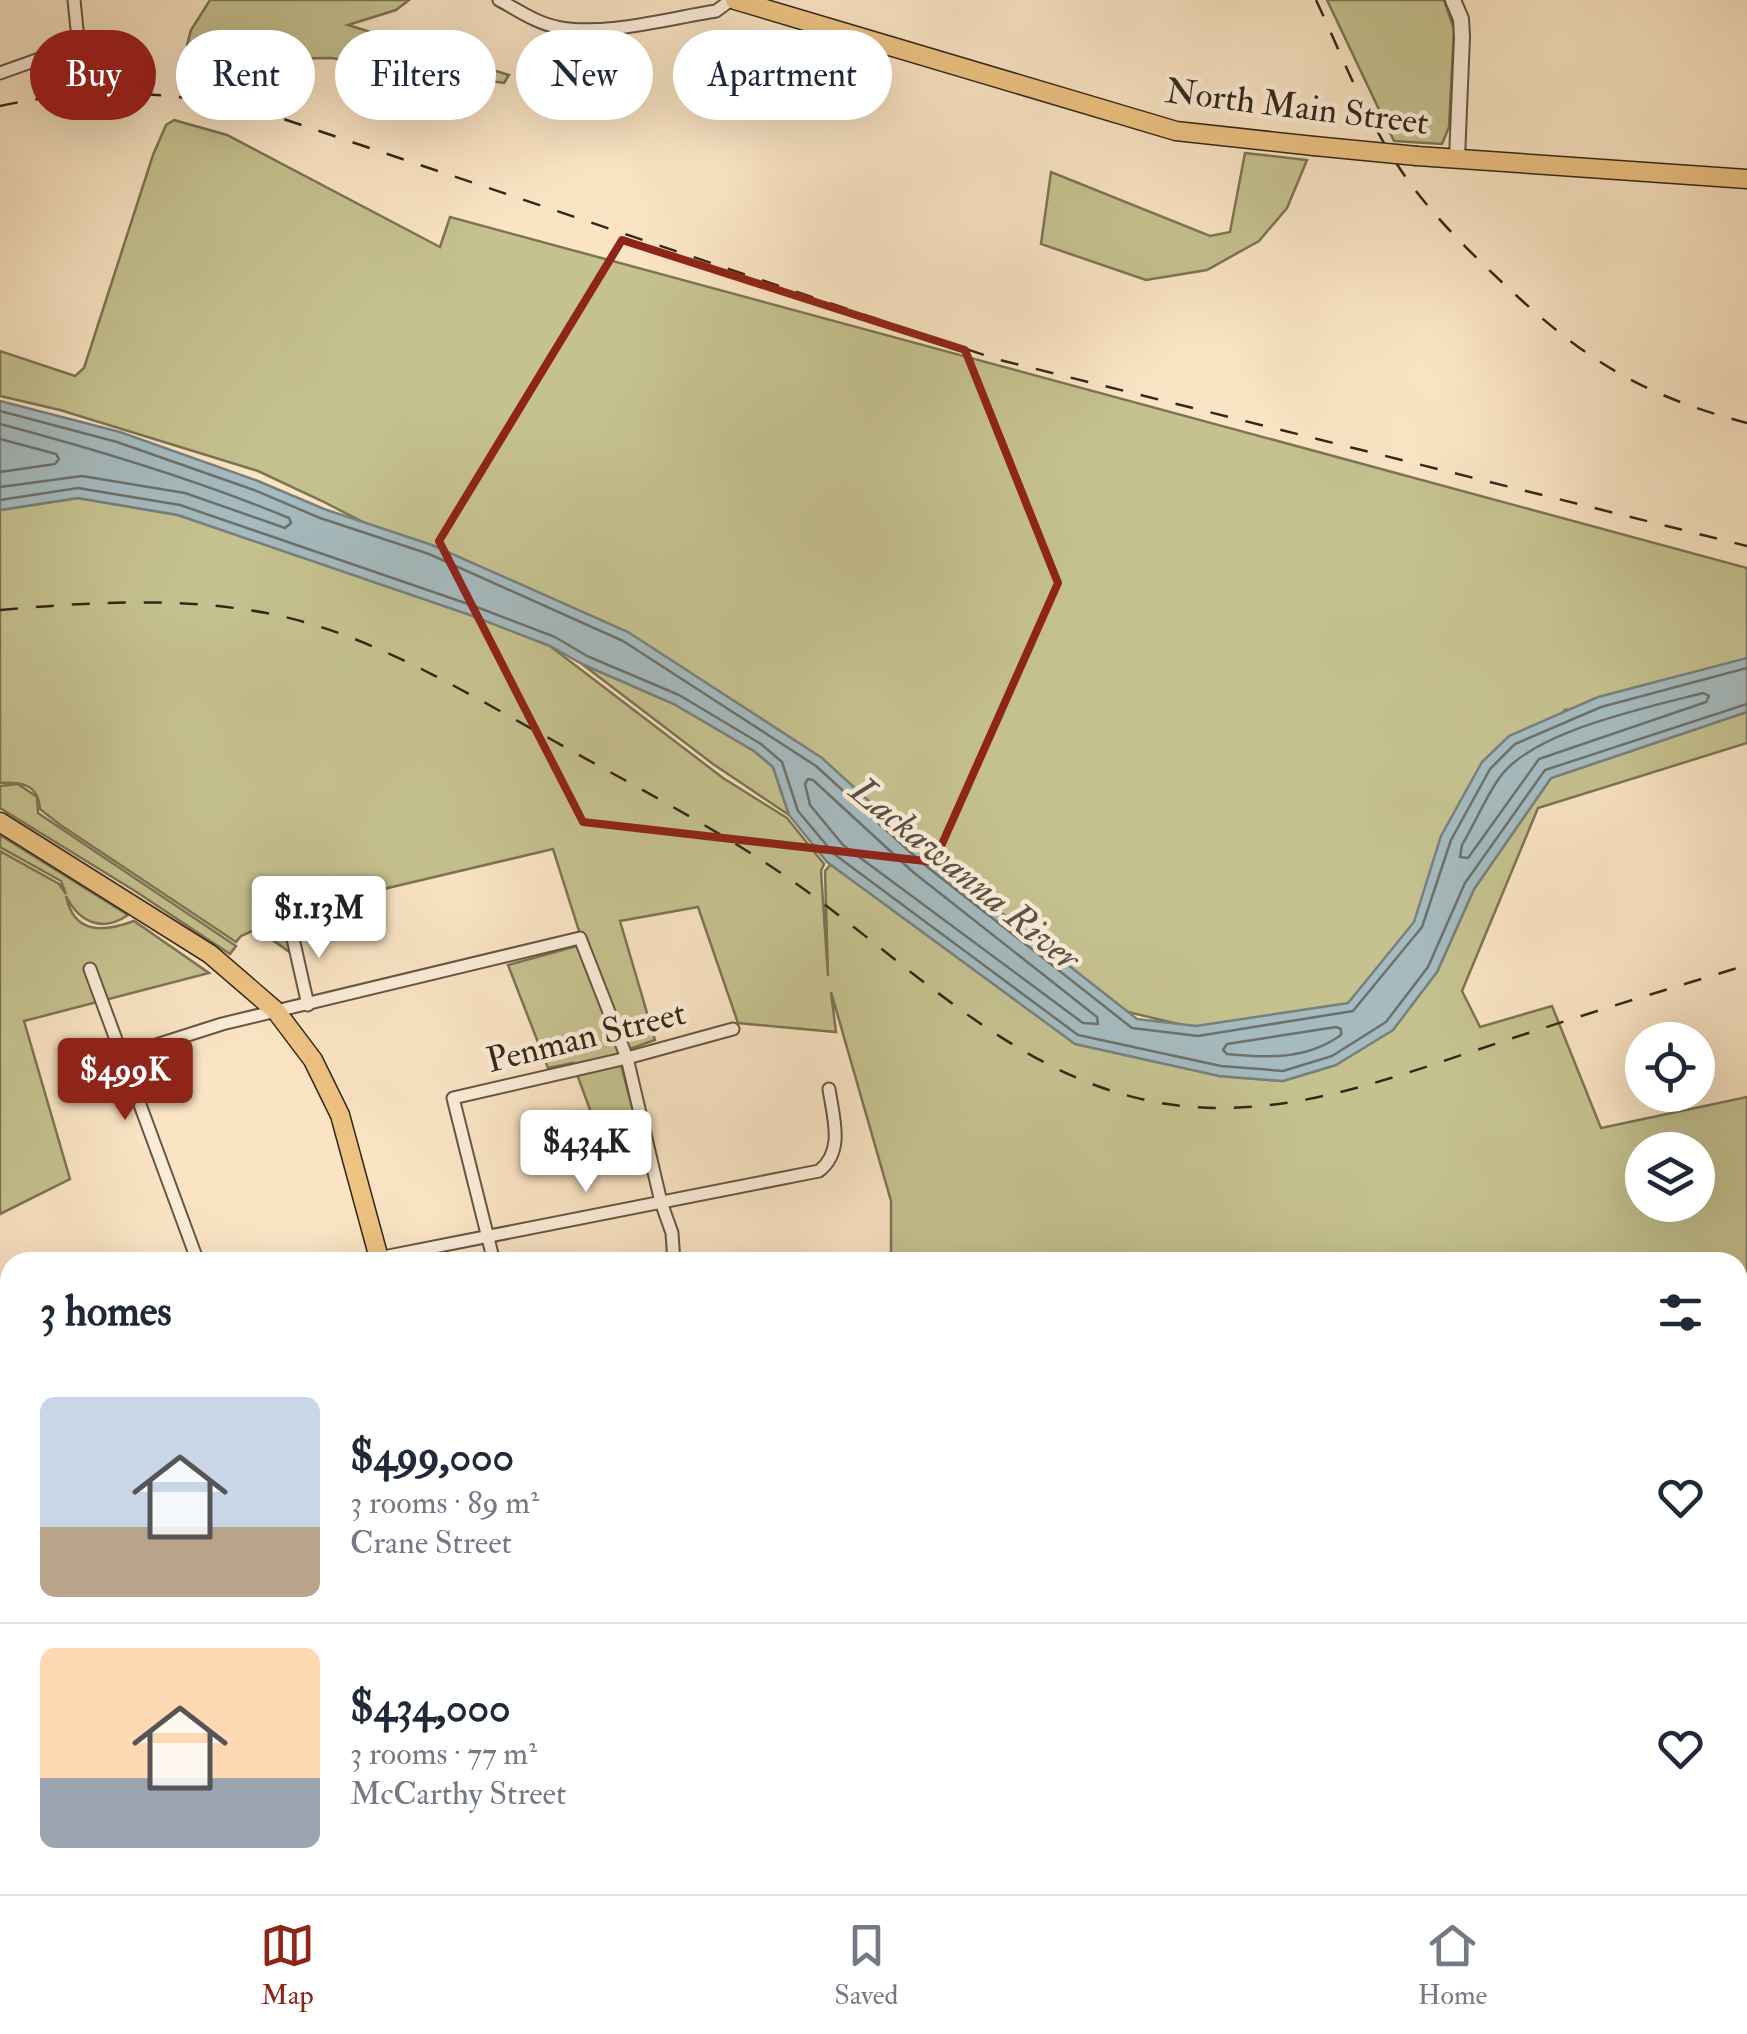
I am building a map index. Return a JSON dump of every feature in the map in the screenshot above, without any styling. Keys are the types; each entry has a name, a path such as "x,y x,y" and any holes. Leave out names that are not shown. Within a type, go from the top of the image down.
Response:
{"main road":[{"name":"North Main Street","path":"733,0 1176,130 1417,156 1747,179"},
{"path":"0,822 210,954 276,1012 313,1060 340,1114 377,1252"}],"street":[{"path":"0,73 72,47 78,39 74,0"},
{"path":"500,0 558,28 586,29 716,11 733,0"},
{"path":"1453,0 1462,37 1457,158"},
{"path":"290,925 308,1005"},
{"path":"122,1056 222,1024 580,938 627,1058 672,1233 673,1252"},
{"path":"90,969 194,1252"},
{"name":"Penman Street","path":"487,1235 453,1098 627,1058 733,1028"},
{"path":"414,1252 819,1170 833,1157 836,1145 829,1089"},
{"path":"487,1235 491,1252"}],"highlighted area":[{"path":"622,240 965,350 1058,583 934,862 583,822 439,541"}],"shaded area":[{"path":"210,0 409,0 396,10 348,25 364,30 335,30 335,59 315,58 315,30 191,30"},
{"path":"1327,0 1444,0 1454,29 1449,127 1442,144 1394,141"},
{"path":"496,71 509,75 504,83 496,82"},
{"path":"174,120 227,135 440,247 450,217 1747,568 1747,675 1688,690 1565,710 1492,783 1419,932 1350,1011 1203,1030 1128,1012 895,840 520,603 258,471 60,410 0,396 0,351 75,376 84,368 153,155 166,125"},
{"path":"1245,153 1307,160 1287,208 1259,241 1207,270 1146,280 1041,244 1051,172 1210,236 1230,232"},
{"path":"78,498 178,515 483,619 550,646 723,778 787,818 824,864 821,871 828,976 825,871 833,862 1219,1076 1283,1081 1336,1065 1437,972 1474,889 1551,778 1747,712 1747,743 1538,808 1462,991 1480,1027 1552,1006 1601,1128 1676,1112 1715,1112 1715,1104 1747,1097 1747,1252 891,1252 891,1201 831,992 836,1032 738,1023 698,907 620,921 655,1040 618,1053 640,1138 590,1110 573,1063 548,1068 508,965 588,943 579,931 553,849 282,913 295,956 257,929 236,942 59,824 40,809 36,794 28,786 0,783 0,510"},
{"path":"582,664 674,704 754,751 773,767 789,815 713,764"},
{"path":"18,784 37,797 38,813 236,946 230,954 0,808 0,786"},
{"path":"0,835 128,915 109,923 92,922 66,896 70,909 83,924 101,928 134,921 209,973 24,1021 70,1179 0,1214 0,851 59,884 66,894 61,881 0,847"}],"water":[{"path":"0,401 120,432 432,545 628,632 822,758 928,855 1137,1019 1196,1026 1348,1003 1414,922 1441,836 1482,762 1509,736 1598,697 1747,658 1747,712 1551,778 1474,889 1437,972 1393,1030 1336,1065 1283,1081 1219,1076 1075,1044 827,862 789,815 773,767 754,751 674,704 550,646 178,515 78,498 0,510"}],"railway":[{"path":"1316,0 1393,158 1425,203 1475,256 1549,324 1606,366 1669,398 1747,423"},
{"path":"0,106 64,96 127,94 191,98 254,109 996,359 1747,546"},
{"path":"0,610 104,603 207,605 313,624 384,651 688,815 753,855 991,1031 1038,1059 1087,1082 1139,1098 1194,1107 1234,1108 1273,1105 1350,1090 1747,965"}],"water label":[{"name":"Lackawanna River","path":"965,874"}]}
